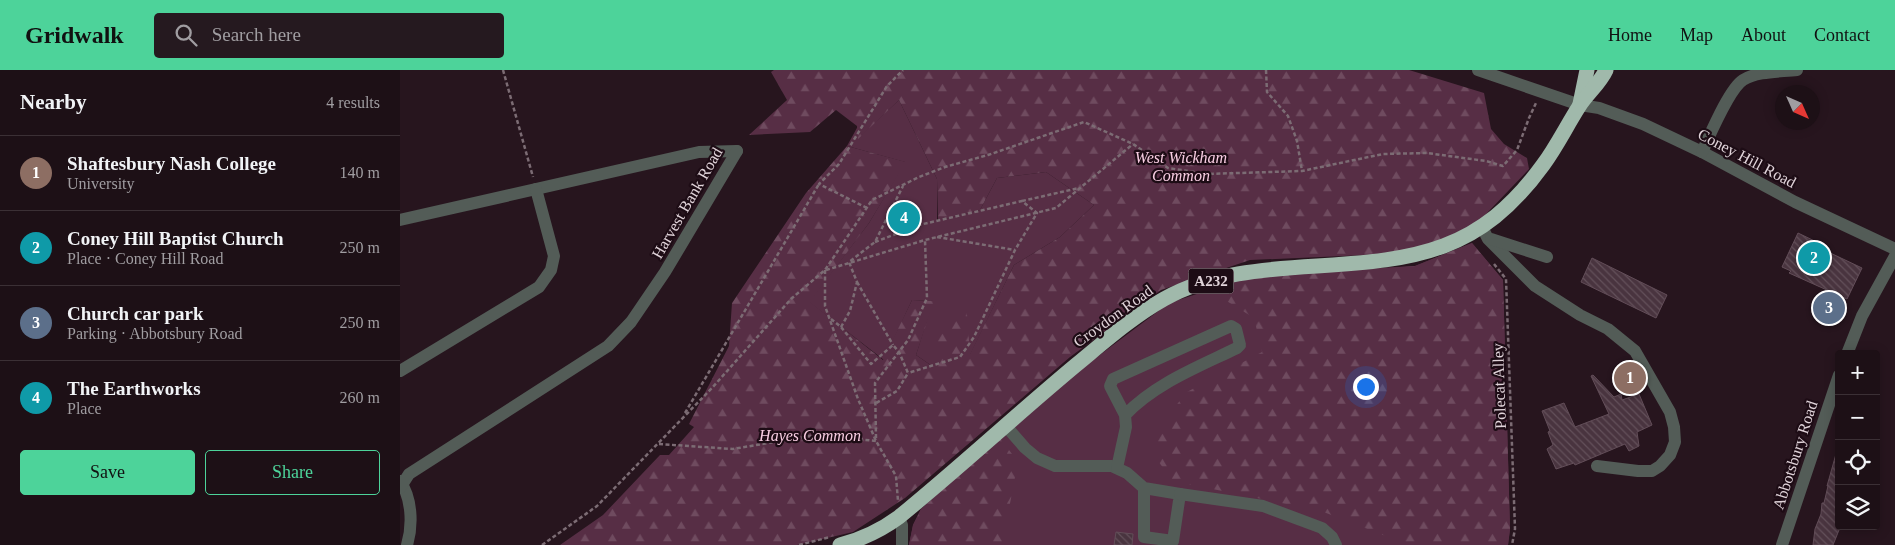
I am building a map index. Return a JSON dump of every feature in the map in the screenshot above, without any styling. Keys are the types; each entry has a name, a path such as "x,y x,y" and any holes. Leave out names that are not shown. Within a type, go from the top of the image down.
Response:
{"highway":[{"name":"Croydon Road","path":"1580,105 1587,70"},
{"name":"Croydon Road","path":"840,545 862,540 877,533 899,517 1092,352 1164,299 1206,282 1254,270 1373,262 1402,258 1443,247 1473,233 1485,233 1506,206 1530,181 1563,135 1580,105 1602,78 1606,70"}],"street":[{"name":"Coney Hill Road","path":"1478,70 1580,105 1599,108 1643,124 1702,152 1795,202 1895,249"},
{"path":"1702,152 1728,100 1743,80 1758,75 1797,70"},
{"name":"Harvest Bank Road","path":"400,220 699,152 737,151 665,272 632,322 608,346 410,474 401,485"},
{"path":"400,371 539,287 550,270 554,256 536,189"},
{"path":"1485,233 1547,257"},
{"path":"1485,233 1535,286 1580,315 1608,329 1635,351 1670,412 1675,442 1670,455 1660,466 1652,470 1638,471 1597,466"},
{"path":"1849,350 1862,316 1895,256"},
{"path":"1117,468 1126,426 1125,415 1110,386 1113,379 1230,326 1236,329 1240,346 1173,379 1145,397 1125,415"},
{"name":"Abbotsbury Road","path":"1782,545 1835,387"},
{"path":"1006,425 1025,448 1037,458 1055,466 1112,466 1127,473 1144,488 1263,506 1322,528 1332,537 1336,545"},
{"path":"401,485 409,501 410,520 407,545"},
{"path":"1144,488 1144,537 1173,541 1180,494"},
{"path":"899,517 902,525 902,545"}],"path":[{"path":"503,70 536,189"},
{"path":"682,418 820,184 840,164 887,86 903,70"},
{"path":"1266,70 1267,92 1288,116 1297,141 1302,171"},
{"path":"542,545 598,506 658,444 791,299 825,270 872,200 903,185 945,167 988,156 1084,122 1133,144 1168,168 1207,174 1302,171 1383,154 1427,152 1486,161 1503,166 1517,150 1529,118 1542,92"},
{"path":"825,270 936,237 1056,208 1133,144"},
{"path":"820,184 867,208"},
{"path":"875,242 903,185"},
{"path":"849,262 875,242 919,225 1081,188"},
{"path":"1022,201 1037,213"},
{"path":"875,403 897,391 908,374 960,357 974,337 1015,250 1037,213"},
{"path":"936,237 1015,250"},
{"path":"876,440 875,383 908,340 926,298 925,240"},
{"name":"Polecat Alley","path":"1490,260 1506,279 1515,529 1512,545"},
{"path":"849,262 857,282 893,345 899,352 908,374"},
{"path":"825,270 825,306 858,399 876,440 896,476 899,517"},
{"path":"841,326 850,311 857,282"},
{"path":"829,318 841,326 871,364 893,345"},
{"path":"658,444 733,449 815,435 876,440"}],"green space":[{"name":"Hayes Common","path":"774,70 1409,70 1484,93 1491,129 1504,144 1527,158 1529,169 1467,234 1411,253 1250,260 1161,290 1070,357 905,498 853,532 797,545 560,545 603,515 660,455 669,455 694,427 689,424 729,346 732,303 806,193 847,146 906,162 869,223 810,302 883,360 912,300 934,301 916,355 932,366 939,325 966,301 970,354 1014,265 1060,237 1094,205 1046,172 997,178 980,210 938,221 937,179 899,100 858,139 857,126 836,110 810,132 749,135 787,100 771,72"},
{"path":"899,100 937,179 937,221 980,210 997,178 1046,172 1094,205 1060,237 1014,265 970,355 932,366 916,355 933,301 912,300 884,360 809,302 869,223 905,162 847,146 858,126 858,138"},
{"path":"1472,243 1503,280 1510,529 1508,545 909,545 913,525 921,509 1081,369 1169,303 1252,276 1415,266"},
{"path":"1472,243 1503,280 1510,529 1508,545 1409,545 1321,511 1173,481 1155,457 1161,424 1187,392 1262,352 1254,318 1209,290 1252,276 1415,266"},
{"path":"1000,438 1018,462 1002,545 909,545 913,525 921,509"}],"building":[{"path":"1798,233 1825,246 1824,250 1862,268 1847,299 1789,273 1791,271 1782,267"},
{"path":"1592,258 1667,295 1656,318 1581,282"},
{"path":"1593,375 1614,397 1621,394 1622,400 1639,394 1652,425 1637,432 1639,446 1629,451 1625,444 1575,465 1574,463 1556,469 1547,449 1553,445 1542,411 1564,403 1575,427 1609,414 1591,376"},
{"path":"1835,458 1835,530 1839,530 1833,545 1813,545 1815,529 1821,514"},
{"path":"1116,532 1133,534 1132,545 1114,545"}],"place":[{"name":"The Earthworks","path":"904,218"},
{"name":"Coney Hill Baptist Church","path":"1814,258"},
{"name":"Church car park","path":"1829,308"},
{"name":"Shaftesbury Nash College","path":"1630,378"}],"park label":[{"name":"West Wickham Common","path":"1181,166"}]}
